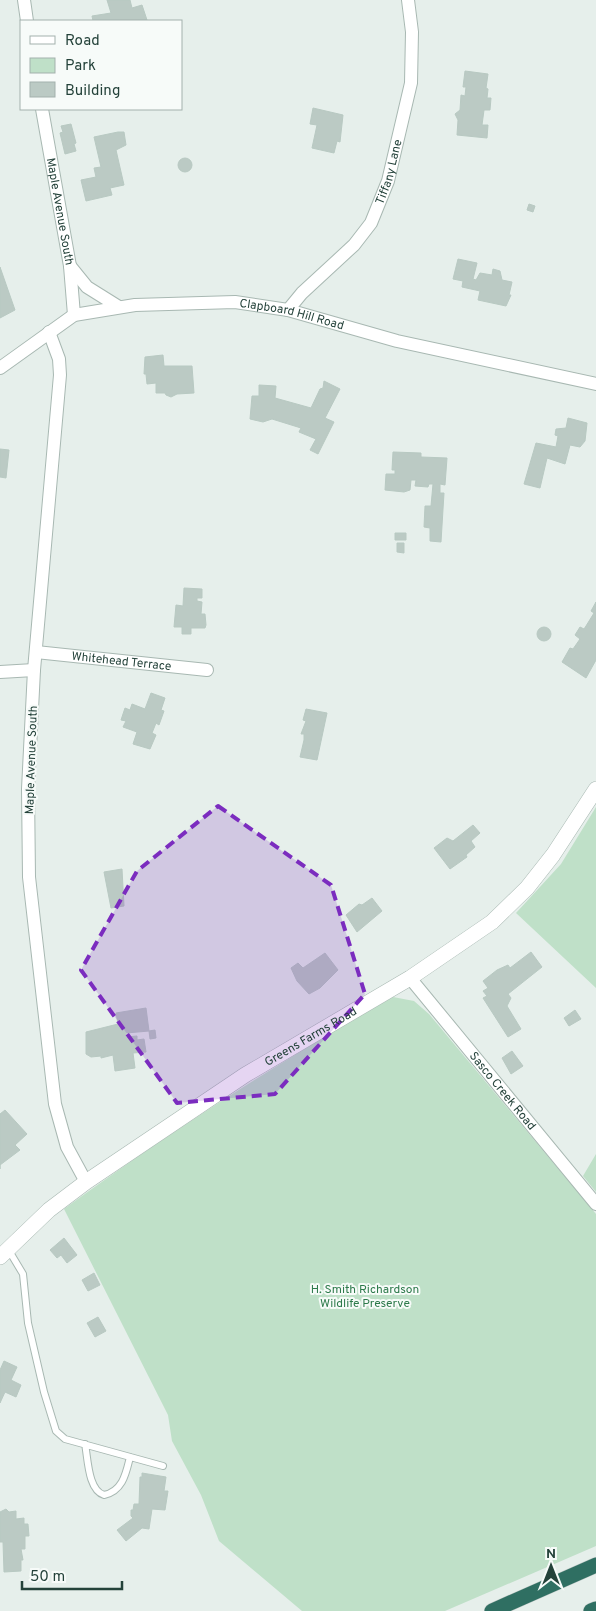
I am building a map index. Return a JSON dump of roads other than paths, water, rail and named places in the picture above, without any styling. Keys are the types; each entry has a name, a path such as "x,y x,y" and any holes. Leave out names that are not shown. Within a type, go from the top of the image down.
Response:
{"highway":[{"path":"492,1611 596,1565"},
{"path":"591,1611 596,1609"}],"street":[{"path":"24,0 27,20"},
{"name":"Tiffany Lane","path":"288,310 302,293 354,246 371,223 385,190 403,122 410,83 412,32 408,0"},
{"name":"Maple Avenue South","path":"42,110 70,266 74,315"},
{"path":"70,266 87,287 119,307"},
{"name":"Clapboard Hill Road","path":"0,368 74,315 119,307 235,302 288,310 397,341 596,384"},
{"name":"Maple Avenue South","path":"49,332 59,359 60,375 34,670 28,808 29,876 33,921 60,1128 66,1147 86,1182"},
{"name":"Whitehead Terrace","path":"36,652 207,670"},
{"path":"0,672 34,670"},
{"name":"Greens Farms Road","path":"4,1253 50,1210 86,1182 245,1075 410,978 492,922 527,888 553,855 596,789"},
{"name":"Sasco Creek Road","path":"410,978 596,1204"}],"lane":[{"path":"4,1253 23,1274 28,1324 56,1431 65,1439 163,1466"},
{"path":"85,1444 93,1484 97,1491 104,1495 111,1494 119,1488 126,1476 130,1457"}],"park label":[{"name":"H. Smith Richardson Wildlife Preserve","path":"365,1296"}]}
